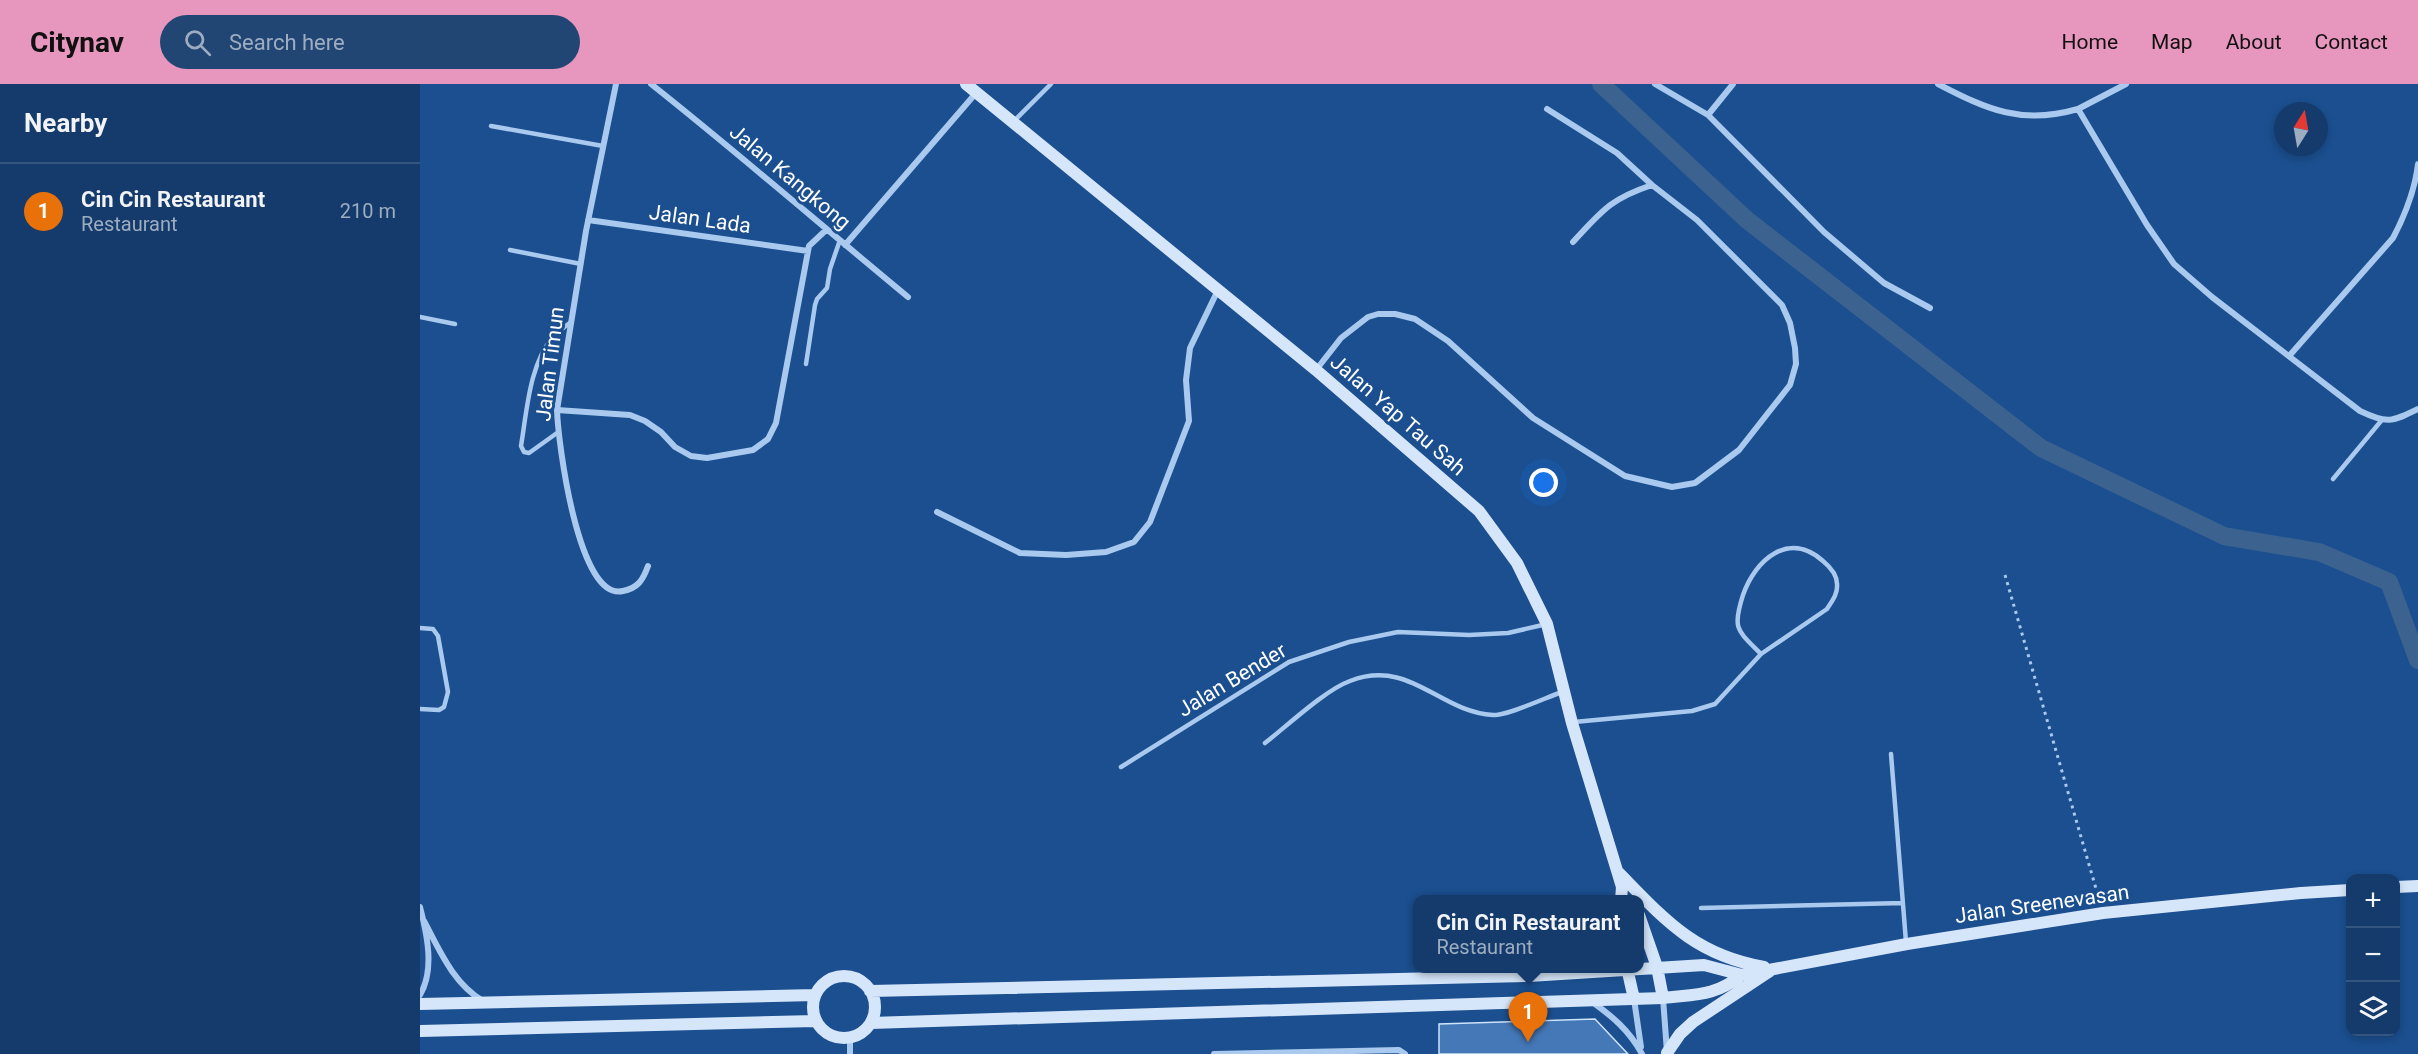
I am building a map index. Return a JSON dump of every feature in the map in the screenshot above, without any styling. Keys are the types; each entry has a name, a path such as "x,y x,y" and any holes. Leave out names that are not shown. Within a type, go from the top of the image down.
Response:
{"street":[{"name":"Jalan Timun","path":"616,84 580,264 557,410 557,433 574,521 591,569 613,591 619,592 633,589 643,579 648,566"},
{"name":"Jalan Kangkong","path":"651,84 774,182 826,230 908,297"},
{"path":"1656,84 1708,115 1824,232 1884,283 1930,308"},
{"path":"1708,115 1733,84"},
{"path":"1938,84 1969,100 2009,114 2036,117 2078,109 2126,84"},
{"path":"842,242 971,88"},
{"name":"Jalan Yap Tau Sah","path":"971,88 1316,370 1479,511 1517,563 1547,624 1572,723 1618,872 1622,893"},
{"path":"1316,370 1341,338 1368,317 1378,314 1395,314 1415,319 1448,341 1533,418 1625,476 1672,487 1695,483 1739,450 1790,385 1796,364 1795,348 1790,323 1782,306 1697,220 1652,185 1617,153 1547,109"},
{"path":"2078,109 2147,225 2174,264 2212,297 2360,411 2381,421 2398,418 2418,409"},
{"path":"2290,355 2393,238 2405,216 2418,164"},
{"path":"1573,242 1614,201 1652,185"},
{"name":"Jalan Lada","path":"588,220 808,251"},
{"path":"557,410 630,415 653,426 675,447 691,456 707,458 753,450 768,439 779,412 808,251 812,242 826,230"},
{"path":"937,512 1020,553 1066,555 1106,552 1134,542 1150,522 1189,421 1186,380 1190,348 1218,290"},
{"path":"1616,895 1618,872"},
{"path":"1618,872 1641,895"},
{"path":"2400,887 2418,886"},
{"name":"Jalan Sreenevasan","path":"1742,975 1906,944 2103,913 2346,890"},
{"path":"1644,899 1668,923 1687,938 1740,963 1773,969"},
{"path":"420,907 429,961 426,985 420,995"},
{"path":"424,921 449,968 471,993 486,1002"},
{"path":"1644,929 1657,967 1663,998 1667,1054"},
{"path":"1644,968 1704,965 1742,975"},
{"path":"1667,1054 1680,1034 1693,1022 1773,969"},
{"path":"870,991 1502,973"},
{"path":"1628,973 1642,1054"},
{"path":"871,1023 1663,998 1711,993 1725,988 1742,975"},
{"path":"841,976 853,977 870,991 875,1013 871,1023 858,1035 840,1038 821,1029 815,1021 812,1003 815,995 821,985 831,979 841,976"},
{"path":"420,1004 815,995"},
{"path":"1591,1001 1622,1025 1642,1054"},
{"path":"420,1030 815,1021"},
{"path":"850,1038 850,1054"},
{"path":"1214,1054 1399,1050 1405,1054"}],"lane":[{"path":"1013,122 1051,84"},
{"path":"491,126 603,146"},
{"path":"806,364 815,305 817,299 827,288 830,269 842,242"},
{"path":"510,250 580,264"},
{"path":"420,317 455,324"},
{"path":"557,433 529,453 524,452 520,446 537,367 553,337 571,322"},
{"path":"2332,479 2381,421"},
{"path":"1572,723 1692,711 1715,704 1761,654 1827,609 1836,594 1836,578 1816,554 1796,547 1780,550 1766,557 1747,585 1736,615 1737,628 1761,654"},
{"name":"Jalan Bender","path":"1121,767 1289,662 1349,642 1398,632 1469,635 1509,633 1547,624"},
{"path":"420,628 433,629 438,636 448,692 444,707 439,710 420,710"},
{"path":"1265,743 1339,685 1370,676 1401,678 1421,685 1449,702 1480,714 1496,716 1565,691"},
{"path":"1891,754 1906,944"},
{"path":"1701,908 1903,903"}],"path":[{"path":"2005,575 2103,913"}],"building":[{"path":"1595,1019 1628,1054 1439,1054 1439,1024"}],"waterway":[{"path":"1601,84 1747,220 2041,448 2224,536 2319,552 2389,582 2418,660"}],"place":[{"name":"Cin Cin Restaurant","path":"1528,1042"}]}
